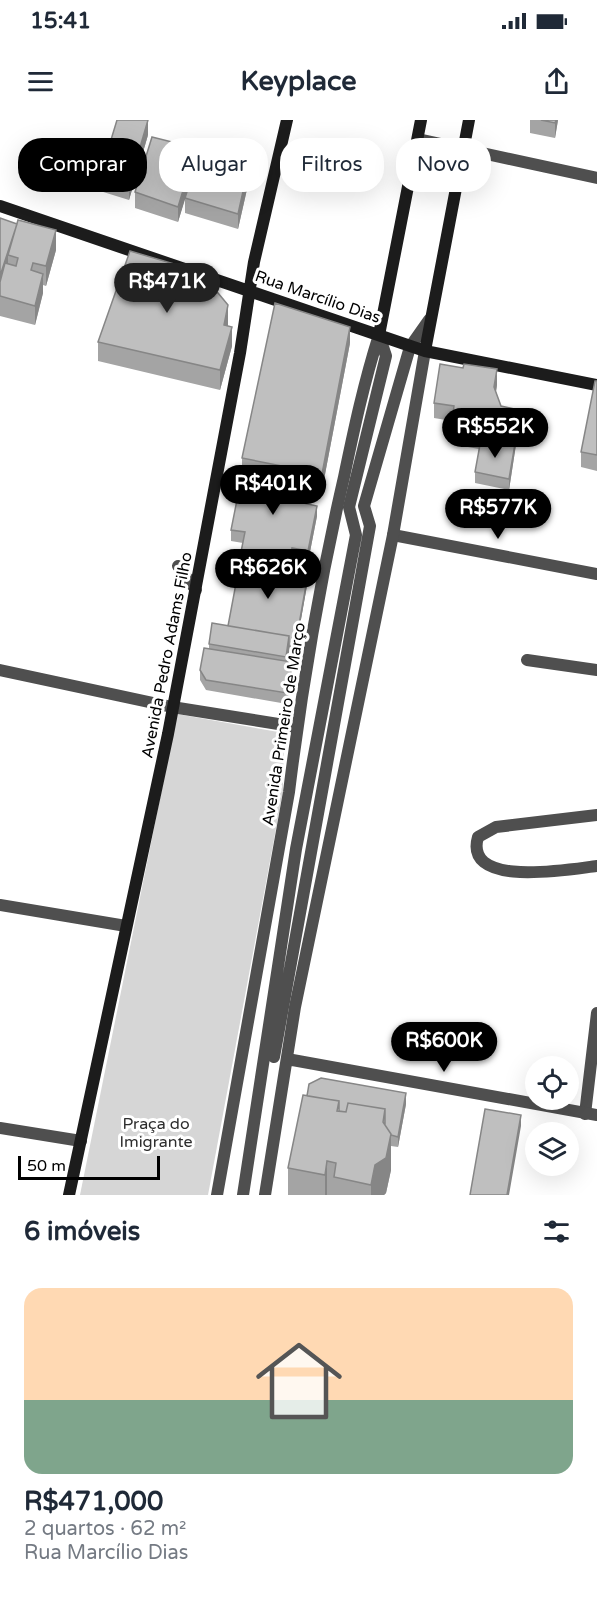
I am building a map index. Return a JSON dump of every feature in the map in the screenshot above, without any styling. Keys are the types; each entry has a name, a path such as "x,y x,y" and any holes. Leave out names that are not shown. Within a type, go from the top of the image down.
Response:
{"main road":[{"name":"Avenida Pedro Adams Filho","path":"69,1195 196,590 240,353 249,290 286,120"},
{"name":"Avenida Primeiro de Março","path":"418,138 422,120"},
{"path":"466,138 469,120"},
{"name":"Avenida Primeiro de Março","path":"379,335 407,192"},
{"path":"425,351 429,320 455,192"},
{"name":"Rua Marcílio Dias","path":"0,206 410,347 597,385"}],"street":[{"path":"491,155 597,178"},
{"path":"243,1195 258,1102 370,526 364,506 410,347 429,320"},
{"path":"268,1057 296,849 356,535 349,507 386,356 379,335"},
{"name":"Avenida Primeiro de Março","path":"217,1195 285,817 297,727 332,528 367,371 379,335"},
{"path":"265,1195 295,1007 393,535 425,351"},
{"path":"393,535 597,574"},
{"path":"178,566 196,590"},
{"path":"527,660 597,670"},
{"path":"0,670 172,707 297,727"},
{"path":"597,815 496,827 478,837 475,847 478,858 503,871 597,866"},
{"path":"285,817 296,849"},
{"path":"0,905 126,926"},
{"path":"268,1057 591,1114 597,1013"},
{"path":"0,1128 81,1141"}],"green space":[{"name":"Praça do Imigrante","path":"177,714 284,733 283,791 208,1195 80,1195"}],"building":[{"path":"117,120 148,120 143,138 112,138"},
{"path":"152,137 159,139 159,192 183,192 178,207 135,192 147,192 147,153"},
{"path":"187,192 243,192 238,214 185,198"},
{"path":"0,218 17,224 0,276"},
{"path":"18,220 56,230 46,266 33,263 31,270 43,274 35,306 0,296 0,282 5,263 16,266 18,258 8,255"},
{"path":"130,251 198,271 194,286 218,293 228,305 224,325 232,327 220,370 98,342"},
{"path":"275,303 350,327 322,474 242,458"},
{"path":"440,364 463,368 464,364 497,369 494,387 501,406 519,410 515,440 451,428 454,406 434,403"},
{"path":"595,381 597,381 597,455 581,452"},
{"path":"481,439 515,444 509,479 475,472"},
{"path":"252,467 308,478 303,503 317,506 308,551 292,548 289,566 240,557 245,532 231,530 242,475 250,477"},
{"path":"240,562 308,574 295,647 289,646 289,636 228,626"},
{"path":"212,623 289,636 286,657 209,644"},
{"path":"204,648 292,662 287,693 206,680 200,670"},
{"path":"321,1078 406,1093 398,1137 391,1135 385,1125 385,1109 348,1103 346,1112 339,1111 339,1101 307,1096 309,1084"},
{"path":"303,1095 339,1101 337,1111 346,1112 348,1103 385,1109 383,1122 391,1134 386,1158 375,1165 371,1185 334,1177 336,1163 327,1161 325,1175 288,1168"},
{"path":"485,1109 521,1115 507,1195 470,1195"}]}
